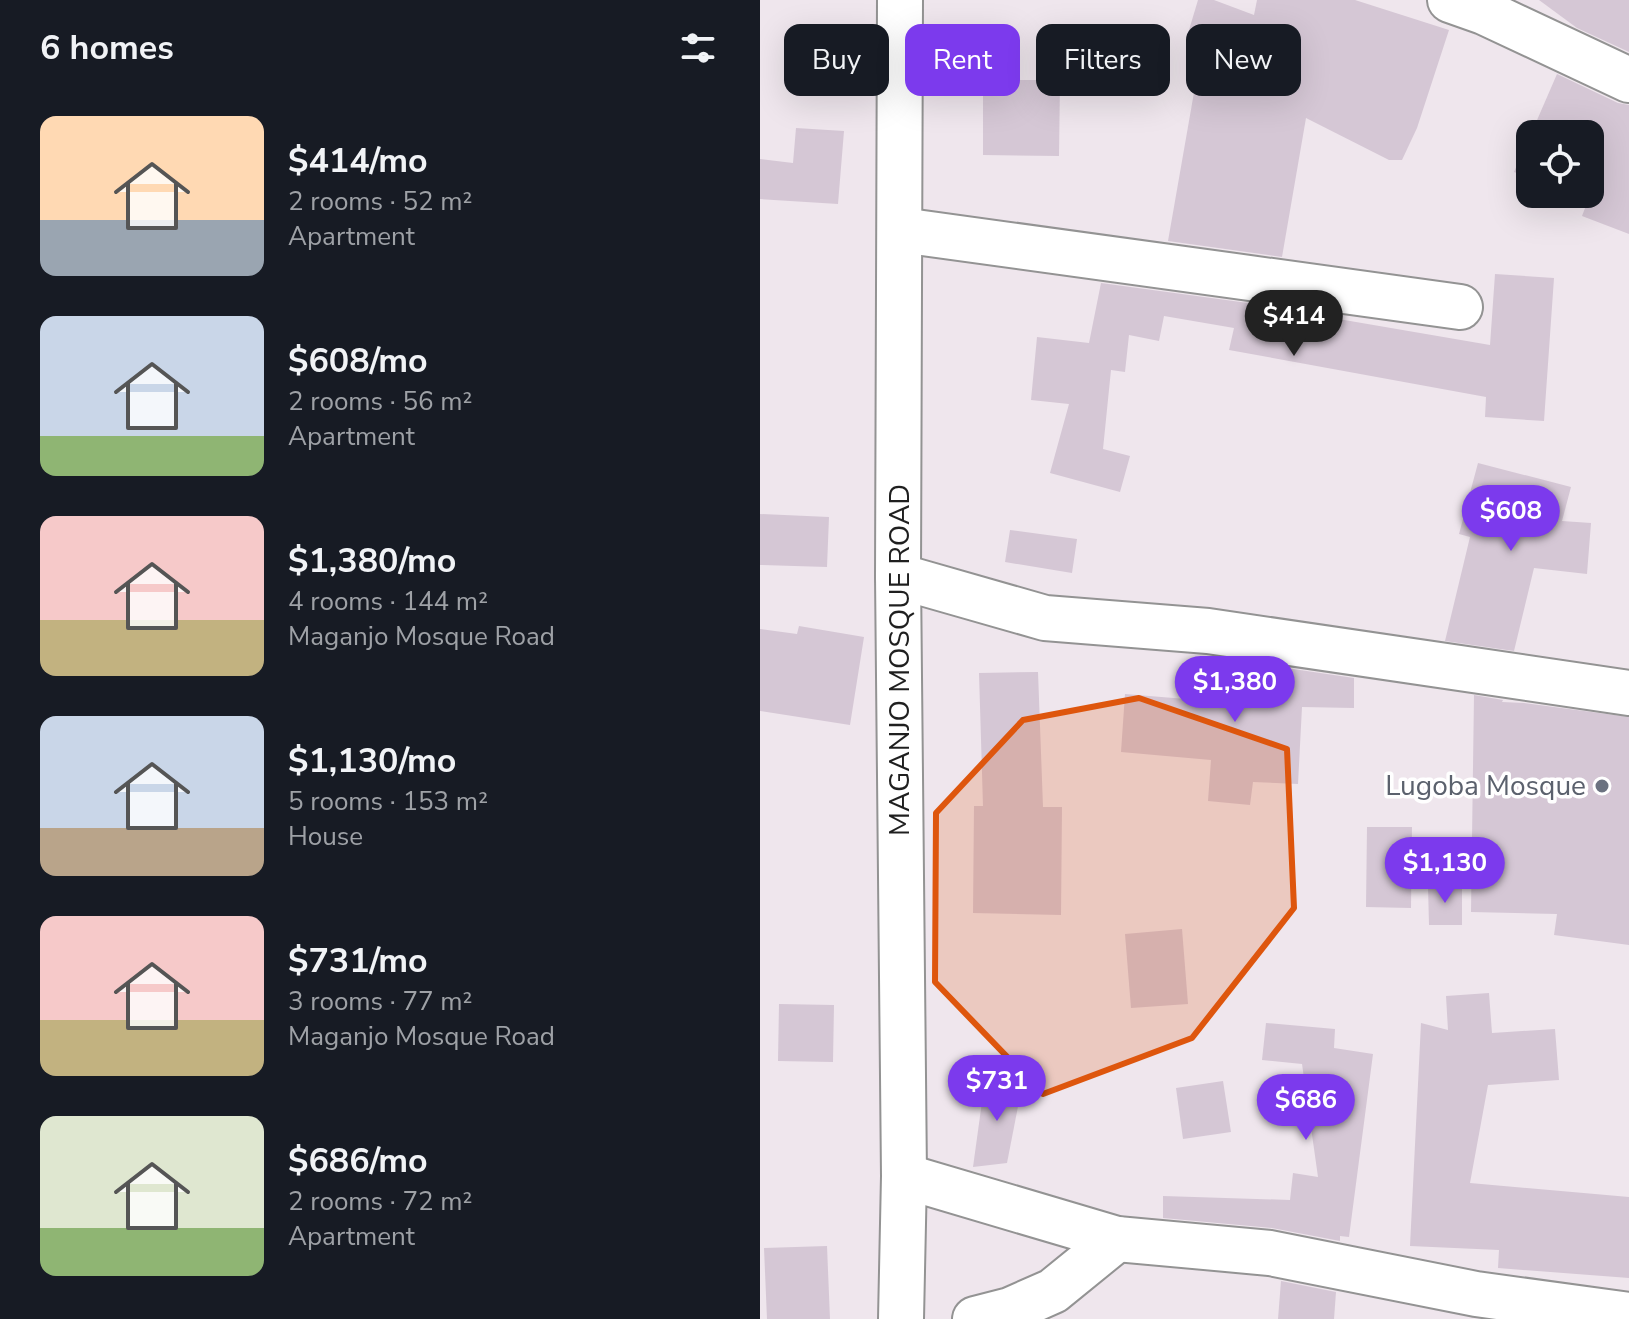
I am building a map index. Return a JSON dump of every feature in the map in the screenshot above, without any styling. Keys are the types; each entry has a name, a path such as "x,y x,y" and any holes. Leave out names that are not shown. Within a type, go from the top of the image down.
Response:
{"street":[{"name":"MAGANJO MOSQUE ROAD","path":"900,0 898,576 904,1176 901,1319"},
{"path":"1450,0 1484,12 1629,80"},
{"path":"901,230 1460,307"},
{"path":"898,576 1045,618 1208,631 1629,693"},
{"path":"904,1176 1117,1239 1270,1253 1476,1294 1629,1315"},
{"path":"975,1319 1010,1310 1053,1291 1117,1239"}],"highlighted area":[{"path":"1139,698 1287,749 1294,908 1192,1038 1043,1094 935,982 936,813 1023,720"}],"building":[{"path":"1198,0 1214,0 1254,15 1257,0 1355,0 1449,30 1417,128 1402,160 1389,160 1306,118 1282,257 1168,241 1193,96 1301,96 1301,24 1191,24"},
{"path":"1539,0 1629,0 1629,52 1577,28"},
{"path":"1557,74 1618,103 1629,105 1629,234 1582,216 1585,208 1604,208 1604,120 1537,120"},
{"path":"1020,80 1036,80 1036,96 1060,96 1059,156 983,155 983,96 1020,96"},
{"path":"796,128 844,131 838,204 760,199 760,159 793,163"},
{"path":"1495,274 1554,278 1544,421 1485,417 1486,397 1229,350 1234,328 1164,316 1159,341 1129,335 1125,372 1111,370 1103,449 1130,456 1120,492 1050,473 1069,404 1031,400 1037,337 1089,343 1101,283 1321,313 1321,316 1490,345"},
{"path":"1478,463 1571,487 1562,521 1591,523 1587,574 1534,568 1514,651 1445,641 1470,537 1459,534"},
{"path":"760,514 829,517 827,567 760,565"},
{"path":"1010,530 1077,539 1072,573 1005,562"},
{"path":"799,626 864,637 850,725 760,711 760,629 797,634"},
{"path":"1209,657 1273,673 1273,666 1354,678 1354,708 1302,707 1298,784 1253,782 1250,805 1208,801 1211,760 1121,752 1125,694 1198,700"},
{"path":"1038,672 1043,807 1062,807 1061,915 973,913 974,806 983,806 979,673"},
{"path":"1474,695 1502,702 1629,717 1629,945 1554,935 1557,914 1471,912"},
{"path":"1367,827 1412,827 1411,908 1366,907"},
{"path":"1462,885 1462,925 1429,925 1428,886"},
{"path":"1182,929 1188,1004 1131,1008 1125,934"},
{"path":"1489,993 1492,1033 1555,1029 1559,1080 1488,1085 1470,1183 1629,1197 1629,1278 1498,1268 1499,1250 1410,1246 1421,1023 1448,1030 1446,996"},
{"path":"779,1004 834,1005 833,1062 778,1061"},
{"path":"1266,1023 1335,1029 1334,1048 1373,1054 1349,1237 1340,1236 1340,1241 1272,1228 1163,1218 1163,1196 1290,1200 1293,1173 1318,1177 1302,1064 1262,1060"},
{"path":"985,1080 1022,1086 1007,1163 973,1167"},
{"path":"1223,1081 1231,1132 1183,1139 1176,1088"},
{"path":"827,1246 830,1319 767,1319 764,1248"},
{"path":"1281,1281 1336,1292 1334,1319 1278,1319"}],"place":[{"name":"Lugoba Mosque","path":"1602,786"}]}
